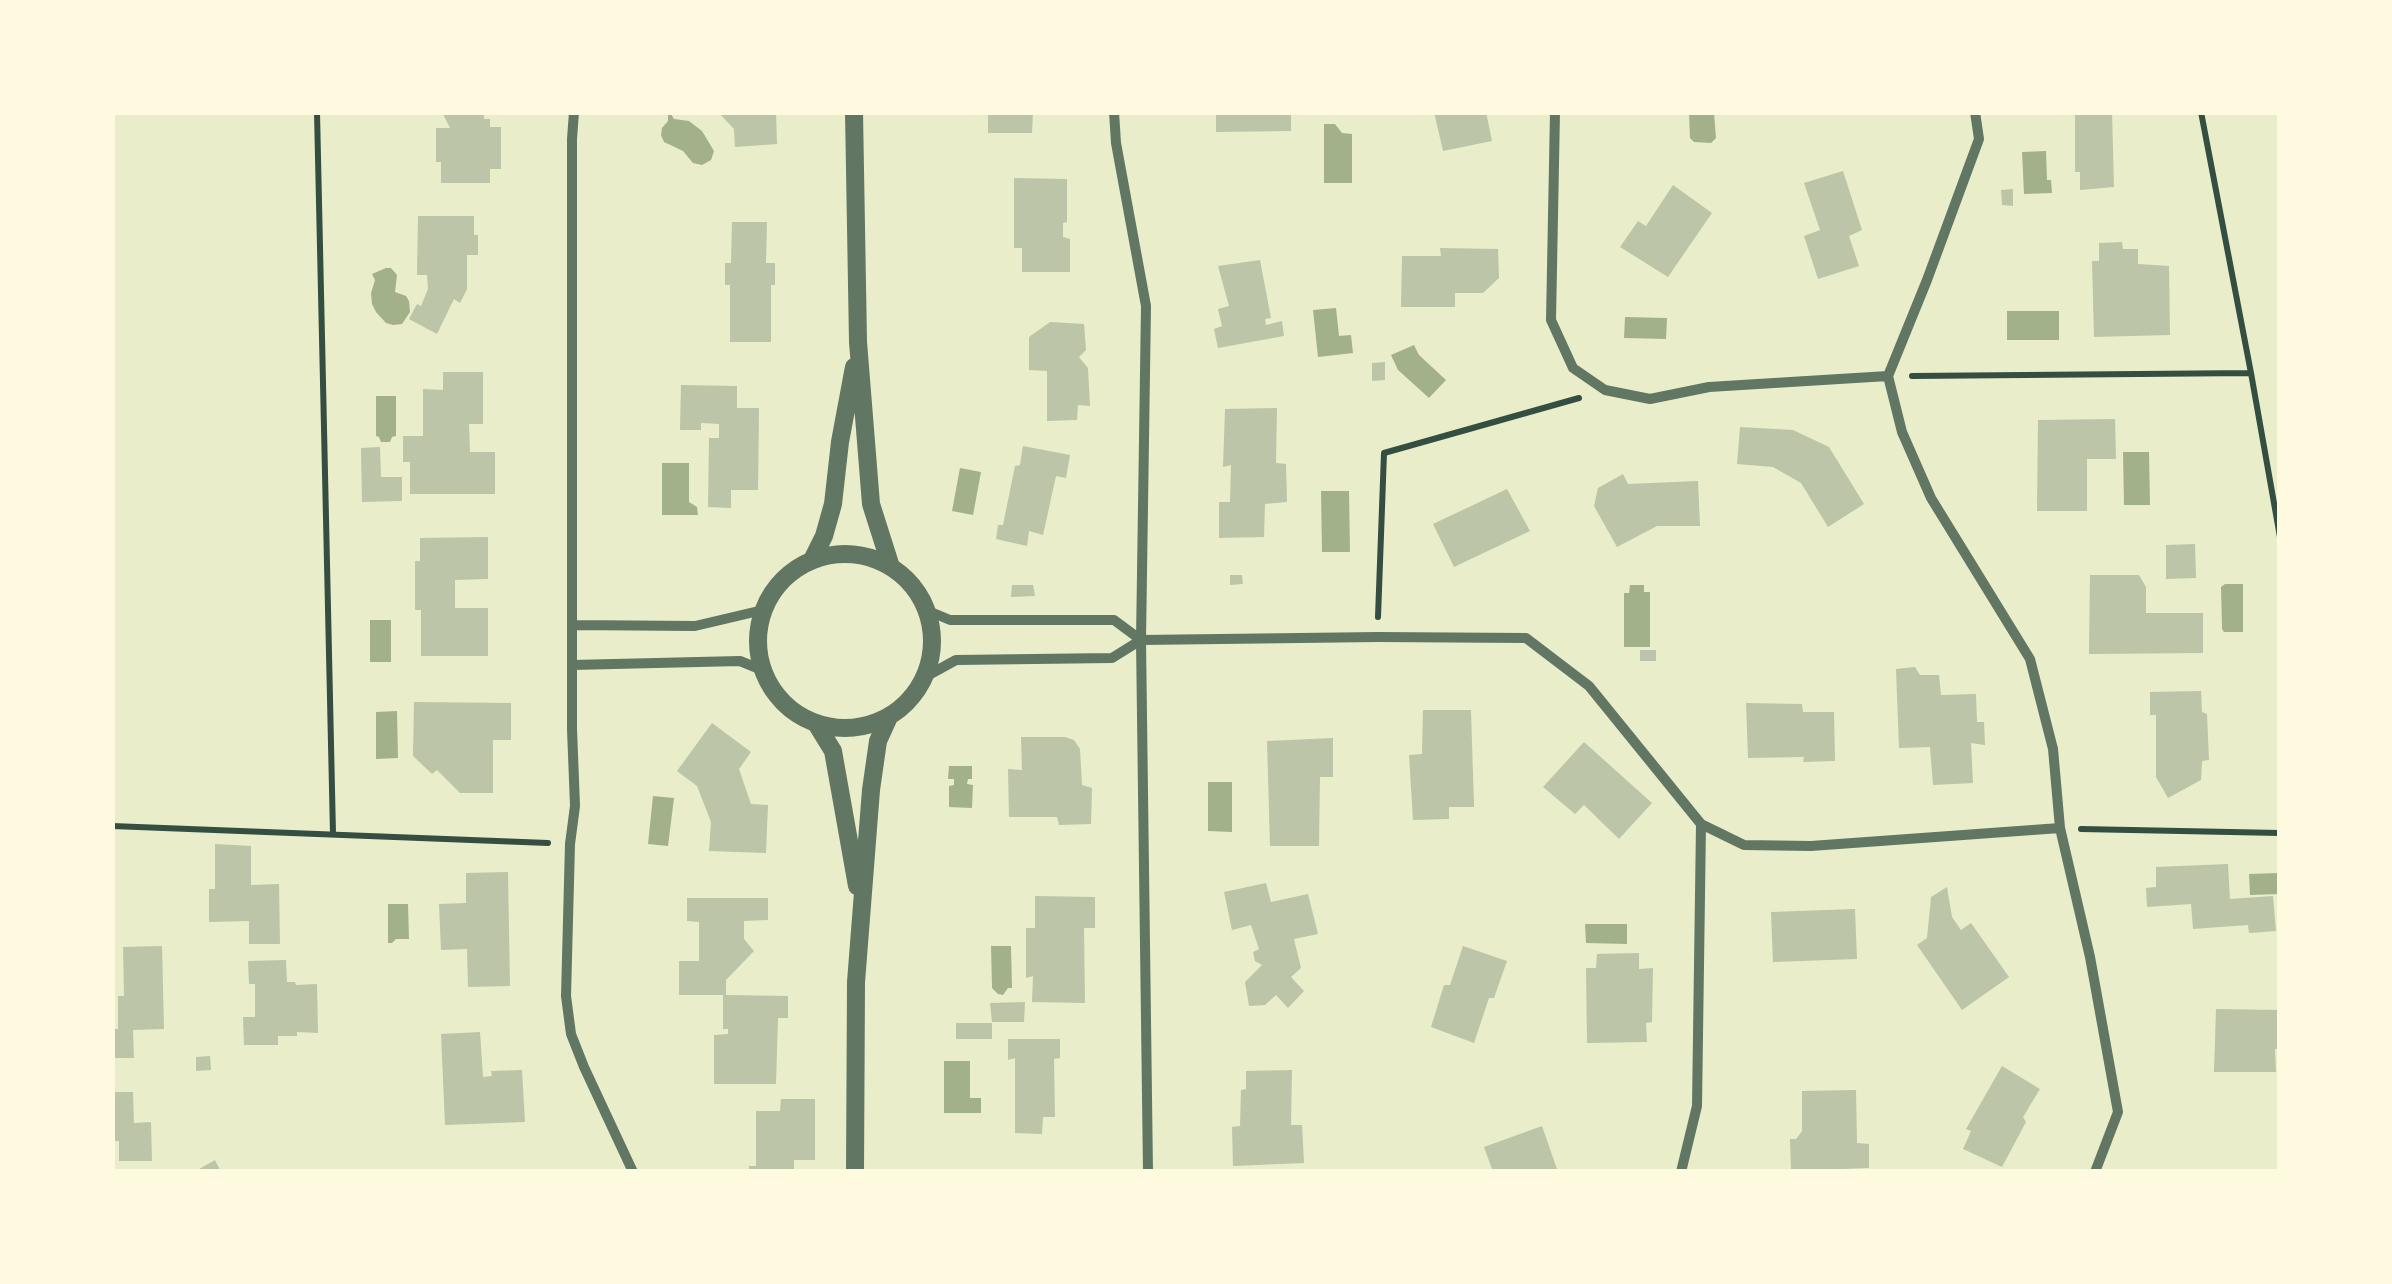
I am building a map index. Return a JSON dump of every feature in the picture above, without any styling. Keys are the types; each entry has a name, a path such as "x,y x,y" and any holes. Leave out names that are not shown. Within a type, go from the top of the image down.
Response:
{"street":[{"path":"574,112 575,806 570,844 566,996 571,1034 633,1172"},
{"path":"854,112 858,342 871,504 891,567"},
{"path":"1114,112 1116,143 1146,306 1141,640 1148,1172"},
{"path":"1555,112 1552,320 1573,368 1605,390 1650,399 1709,387 1888,376"},
{"path":"1975,112 1979,139 1888,376 1902,432 1931,498 2030,659 2052,749 2060,828 2090,957 2118,1112 2095,1172"},
{"path":"812,560 833,504 858,342"},
{"path":"832,554 872,558 891,567 918,593 926,610 932,643 925,677 916,693 889,717 854,729 817,724 793,712 774,694 762,670 758,640 762,610 774,589 790,572 832,554"},
{"path":"572,625 694,626 762,610"},
{"path":"926,610 950,620 1114,620 1141,640"},
{"path":"925,677 956,660 1112,658 1141,640 1526,638 1588,686 1701,824 1744,845 1811,846 2060,828"},
{"path":"572,665 740,661 762,670"},
{"path":"855,1172 856,982 876,757 878,741 889,717"},
{"path":"817,724 834,751 862,916"},
{"path":"1681,1172 1697,1106 1701,824"}],"path":[{"path":"317,112 332,834"},
{"path":"2201,112 2280,537"},
{"path":"1888,376 2251,374"},
{"path":"1378,637 1384,453 1605,390"},
{"path":"112,826 570,844"},
{"path":"2060,828 2280,834"}],"shaded area":[{"path":"1689,113 1714,113 1716,138 1711,143 1690,138"},
{"path":"668,114 689,121 702,131 714,151 711,160 702,165 693,163 683,151 664,142 662,128"},
{"path":"1324,124 1335,124 1342,133 1352,134 1352,183 1324,183"},
{"path":"2046,151 2047,180 2051,180 2052,193 2024,194 2022,152"},
{"path":"386,268 397,275 395,292 409,301 410,312 402,324 386,323 372,304 372,274"},
{"path":"1336,308 1339,336 1351,335 1353,353 1318,357 1313,310"},
{"path":"2007,311 2059,311 2059,340 2007,340"},
{"path":"1625,317 1667,318 1666,339 1624,338"},
{"path":"1414,345 1419,355 1446,380 1429,398 1398,370 1391,355"},
{"path":"376,396 396,396 396,436 390,442 381,442 376,436"},
{"path":"2123,452 2149,452 2150,505 2124,505"},
{"path":"662,463 689,463 689,502 697,507 698,515 662,515"},
{"path":"960,468 981,472 973,515 952,511"},
{"path":"1321,491 1349,491 1350,552 1322,552"},
{"path":"2243,584 2243,632 2222,629 2221,587"},
{"path":"1630,585 1644,585 1644,592 1650,592 1650,647 1624,647 1624,593 1629,593"},
{"path":"370,620 391,620 391,662 370,662"},
{"path":"397,711 398,758 376,759 376,712"},
{"path":"949,766 972,766 972,779 967,784 973,785 972,808 949,807 949,786 954,785 954,779 948,779"},
{"path":"1208,782 1232,782 1232,832 1208,831"},
{"path":"653,796 674,798 668,846 648,844"},
{"path":"2279,873 2279,894 2250,895 2249,874"},
{"path":"388,904 408,904 409,939 388,943"},
{"path":"1585,924 1627,924 1627,944 1586,943"},
{"path":"991,946 1011,946 1012,988 1003,995 992,988"},
{"path":"944,1061 970,1061 970,1098 981,1098 981,1113 944,1113"}],"building":[{"path":"442,112 484,112 490,127 501,127 501,169 490,169 490,183 441,183 441,162 436,162 436,128 450,128"},
{"path":"718,112 776,112 777,144 735,147 734,129"},
{"path":"988,112 1033,112 1032,133 988,133"},
{"path":"1216,112 1291,112 1291,131 1216,132"},
{"path":"1434,112 1486,112 1492,141 1443,151"},
{"path":"2075,112 2112,112 2114,187 2080,190 2080,172 2075,172"},
{"path":"1843,171 1862,230 1849,236 1859,266 1818,279 1804,236 1820,230 1804,183"},
{"path":"1014,178 1067,179 1063,237 1070,239 1070,272 1022,272 1022,248 1014,248"},
{"path":"1673,185 1712,213 1668,277 1620,247 1638,221 1646,226"},
{"path":"2013,189 2013,206 2002,205 2001,190"},
{"path":"418,216 474,216 474,235 478,235 478,255 467,255 467,289 460,303 454,299 437,334 409,319 417,304 421,306 428,289 427,275 417,275"},
{"path":"732,222 767,222 766,263 775,263 771,342 730,342 730,285 725,285 725,263 731,263"},
{"path":"2122,242 2123,249 2138,249 2138,264 2169,266 2170,335 2094,337 2092,261 2099,261 2099,243"},
{"path":"1440,248 1498,249 1499,278 1483,293 1455,293 1455,307 1401,307 1402,256 1441,256"},
{"path":"1260,260 1271,318 1265,319 1266,325 1282,321 1284,336 1218,348 1214,329 1222,326 1218,309 1229,306 1218,266"},
{"path":"1050,322 1084,324 1086,350 1079,357 1088,368 1090,406 1078,405 1077,420 1047,421 1047,371 1029,370 1029,337"},
{"path":"1385,362 1385,380 1372,381 1372,363"},
{"path":"443,372 483,372 483,424 469,424 470,452 495,452 495,494 410,494 410,462 403,462 403,436 423,436 423,389 443,390"},
{"path":"681,385 737,386 737,408 759,408 758,490 731,490 731,508 708,507 709,438 719,438 719,424 701,423 701,430 680,430"},
{"path":"1277,408 1276,463 1286,464 1287,502 1265,504 1264,537 1219,538 1219,502 1230,502 1231,465 1223,467 1225,409"},
{"path":"2115,419 2116,459 2087,459 2087,511 2037,511 2038,420"},
{"path":"1740,427 1793,430 1829,447 1864,504 1828,527 1801,483 1773,467 1737,464"},
{"path":"1023,446 1070,455 1066,478 1056,476 1043,535 1029,531 1027,546 996,539"},
{"path":"380,447 381,477 402,477 402,501 362,502 361,448"},
{"path":"1623,474 1628,484 1698,481 1700,526 1657,526 1617,547 1594,506 1598,488"},
{"path":"1507,489 1530,531 1454,567 1433,524"},
{"path":"488,537 488,579 455,580 455,608 488,608 488,656 421,656 421,610 415,610 415,561 420,561 420,538"},
{"path":"2195,544 2196,578 2166,579 2166,545"},
{"path":"1230,575 1242,575 1243,584 1230,585"},
{"path":"2090,575 2139,575 2146,587 2146,613 2203,613 2203,653 2089,654"},
{"path":"1012,585 1033,585 1035,596 1011,597"},
{"path":"1640,650 1656,650 1656,661 1640,661"},
{"path":"1915,667 1920,675 1939,675 1941,695 1976,694 1977,722 1984,722 1985,745 1971,743 1973,783 1933,785 1930,747 1899,748 1896,669"},
{"path":"2201,691 2202,712 2207,714 2209,760 2202,761 2201,780 2168,798 2156,777 2156,715 2150,715 2150,692"},
{"path":"414,702 511,703 511,740 493,740 493,793 460,793 437,770 432,774 413,756"},
{"path":"1746,703 1802,704 1803,712 1834,712 1835,761 1748,758"},
{"path":"1423,710 1471,710 1474,807 1449,807 1449,819 1413,820 1409,755 1422,754"},
{"path":"712,723 751,752 739,769 751,804 768,805 766,853 709,851 711,822 697,786 677,771"},
{"path":"1021,737 1074,740 1080,749 1082,785 1092,788 1091,824 1059,825 1057,817 1009,817 1008,769 1022,770"},
{"path":"1333,738 1333,777 1320,777 1319,846 1270,846 1267,741"},
{"path":"1584,742 1652,803 1619,839 1584,805 1575,814 1543,787"},
{"path":"215,844 251,846 251,885 279,884 280,944 249,944 249,921 209,922 209,889 215,889"},
{"path":"2228,864 2230,899 2273,896 2276,931 2249,933 2248,925 2193,929 2191,904 2147,907 2146,888 2156,887 2156,867"},
{"path":"508,872 510,986 468,987 467,949 441,950 439,904 466,903 466,873"},
{"path":"1266,883 1271,902 1308,894 1318,934 1294,939 1301,968 1291,977 1304,991 1288,1008 1276,995 1265,1005 1249,1006 1245,982 1262,965 1255,961 1253,952 1259,949 1251,925 1232,930 1224,892"},
{"path":"1947,887 1952,917 1961,930 1971,923 2009,977 1962,1010 1917,945 1927,938 1931,897"},
{"path":"1035,896 1095,897 1095,928 1084,928 1085,1003 1032,1002 1033,976 1026,978 1026,928 1035,928"},
{"path":"687,898 768,898 768,920 744,921 744,939 754,951 726,980 726,995 788,996 788,1018 778,1018 776,1084 714,1084 714,1035 728,1034 728,1029 723,1029 723,995 679,995 679,961 699,961 699,922 687,921"},
{"path":"1855,909 1857,959 1773,962 1771,912"},
{"path":"162,946 164,1029 133,1030 134,1058 112,1058 112,1029 118,1029 118,996 124,996 123,947"},
{"path":"1463,946 1507,961 1474,1043 1431,1027 1444,985 1450,985"},
{"path":"1639,953 1639,969 1653,968 1652,1022 1646,1023 1647,1042 1587,1043 1586,968 1596,968 1597,954"},
{"path":"286,960 287,982 317,984 318,1033 278,1036 278,1045 244,1045 243,1017 255,1017 255,984 249,984 248,961"},
{"path":"1025,1002 1024,1022 992,1022 990,1003"},
{"path":"2216,1009 2280,1010 2276,1072 2214,1072"},
{"path":"956,1023 992,1023 992,1039 956,1039"},
{"path":"480,1032 483,1077 492,1076 491,1071 522,1070 525,1122 445,1125 441,1034"},
{"path":"1008,1039 1060,1039 1060,1058 1054,1059 1055,1117 1043,1117 1042,1134 1015,1133 1015,1058 1008,1060"},
{"path":"210,1056 211,1070 196,1071 196,1057"},
{"path":"2002,1066 2040,1089 2023,1117 2026,1122 2002,1167 1963,1149 1971,1131 1966,1129"},
{"path":"1292,1070 1291,1125 1302,1125 1304,1163 1233,1166 1232,1127 1240,1126 1246,1071"},
{"path":"1856,1090 1857,1143 1869,1144 1869,1168 1791,1171 1790,1139 1796,1139 1802,1131 1802,1091"},
{"path":"112,1092 133,1092 134,1123 151,1122 152,1161 119,1161 119,1141 112,1141"},
{"path":"781,1099 815,1099 815,1160 794,1160 794,1172 749,1172 749,1166 756,1166 756,1111 780,1111"},
{"path":"1542,1126 1558,1172 1493,1172 1484,1147"},
{"path":"215,1160 220,1170 194,1172"}]}
